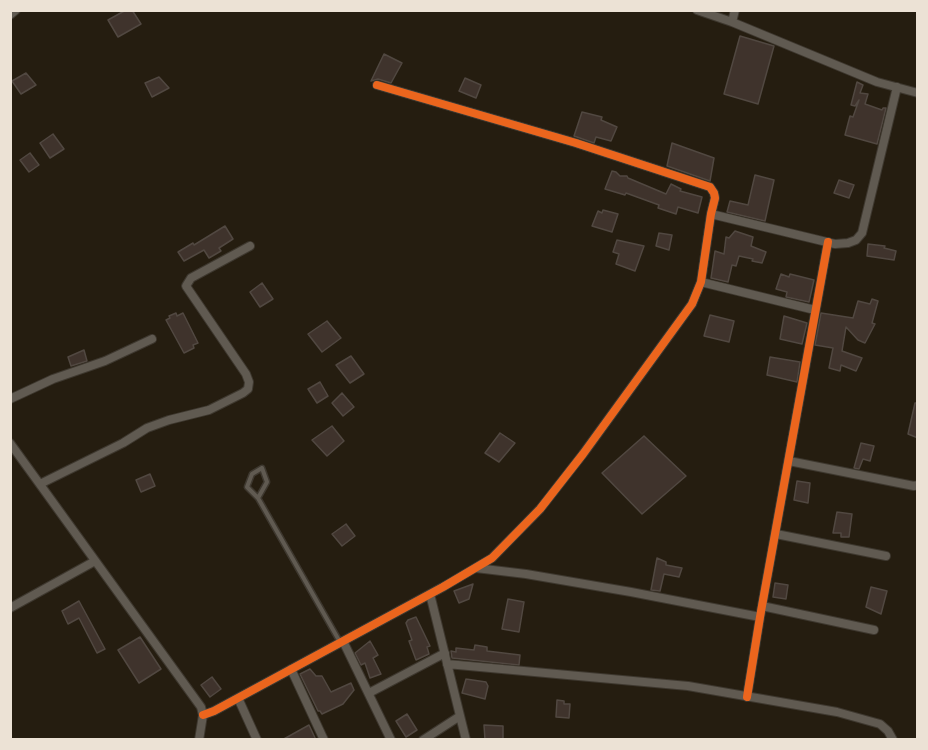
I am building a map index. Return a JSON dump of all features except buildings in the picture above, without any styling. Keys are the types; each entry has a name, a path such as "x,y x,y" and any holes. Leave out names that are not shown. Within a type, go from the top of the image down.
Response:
{"street":[{"path":"10,15 16,10"},
{"path":"697,10 877,81 918,93"},
{"path":"732,22 735,10"},
{"path":"203,715 430,594 476,568 503,548 540,509 569,473 692,304 701,282 715,198 710,188 576,143 377,85"},
{"path":"711,214 828,242 848,243 856,240 862,233 897,87"},
{"path":"747,698 828,242"},
{"path":"40,484 147,429 168,420 209,410 243,393 248,388 249,382 246,374 186,286 191,278 250,246"},
{"path":"701,282 815,310"},
{"path":"10,399 53,379 105,361 152,339"},
{"path":"10,443 201,707 203,715 199,740"},
{"path":"789,461 918,485"},
{"path":"776,534 886,556"},
{"path":"10,608 95,561"},
{"path":"476,568 608,588 760,617"},
{"path":"430,594 466,740"},
{"path":"762,606 874,630"},
{"path":"342,642 391,740"},
{"path":"369,693 444,653"},
{"path":"447,664 688,686 837,712 880,724 893,740"},
{"path":"291,669 324,740"},
{"path":"238,698 257,740"},
{"path":"423,740 460,716"}],"lane":[{"path":"258,498 267,482 262,468 252,474 247,487 258,498 342,642"}],"cycle path":[{"path":"203,715 443,587 492,558 540,509 583,454 692,304 701,282 715,198 710,187 576,143 377,85"},
{"path":"747,697 828,242"}]}
